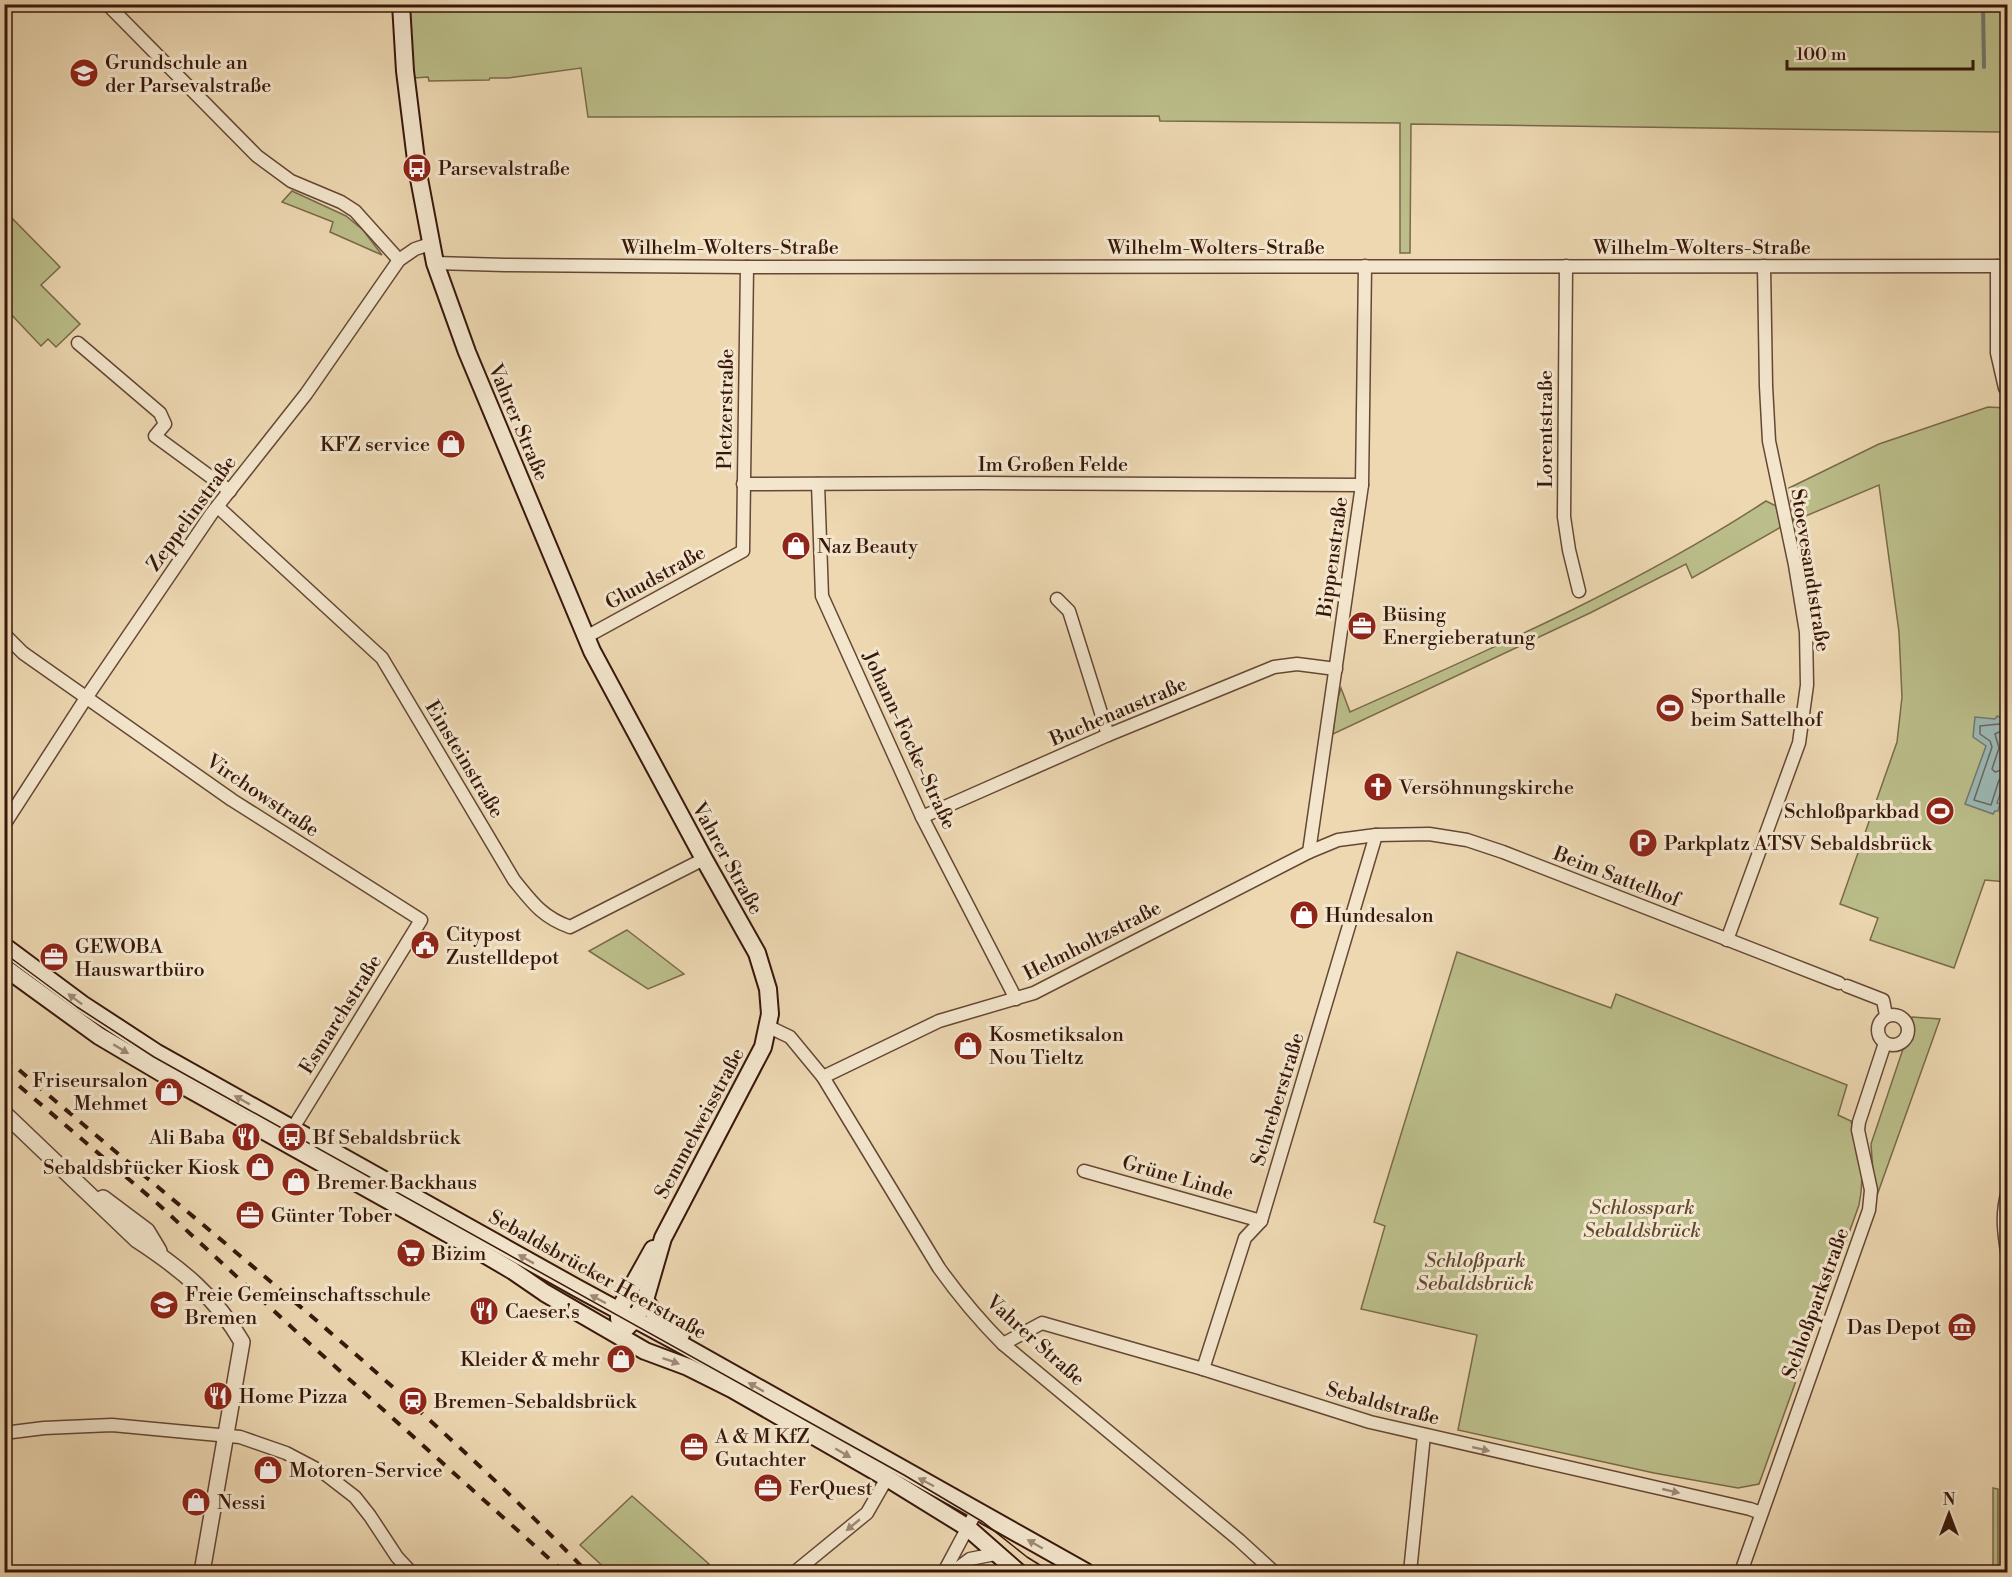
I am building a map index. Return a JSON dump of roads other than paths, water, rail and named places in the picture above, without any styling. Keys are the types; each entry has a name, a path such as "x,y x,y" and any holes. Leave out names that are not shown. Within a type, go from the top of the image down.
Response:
{"main road":[{"name":"Vahrer Straße","path":"401,4 406,80 417,168 435,263 467,352 586,637 704,859 757,953 768,989 770,1014 767,1026"},
{"name":"Sebaldsbrücker Heerstraße","path":"4,946 82,1004 157,1053 1086,1572"},
{"name":"Sebaldsbrücker Heerstraße","path":"4,967 99,1036 182,1085 471,1246 645,1352 688,1367 732,1389 887,1478 968,1528 1018,1572"},
{"name":"Semmelweisstraße","path":"619,1335 635,1319 645,1300 663,1238 763,1047 767,1026"},
{"name":"Semmelweisstraße","path":"619,1335 619,1310 654,1246 663,1238"},
{"path":"645,1300 654,1313 681,1335 686,1347"}],"street":[{"path":"107,4 257,156 291,181 341,202 355,211 399,260"},
{"name":"Zeppelinstraße","path":"4,825 86,698 230,490 306,394 399,260 415,249 430,244"},
{"name":"Wilhelm-Wolters-Straße","path":"435,263 516,266 747,267 2002,266 1997,353 2005,388"},
{"name":"Bippenstraße","path":"1309,852 1362,485 1365,266"},
{"name":"Lorentstraße","path":"1566,266 1564,517 1579,591"},
{"name":"Stoevesandtstraße","path":"1727,940 1800,743 1807,686 1806,632 1795,565 1769,441 1764,266"},
{"name":"Pletzerstraße","path":"743,551 747,267"},
{"path":"78,344 160,413 165,424 155,436 230,490"},
{"name":"Im Großen Felde","path":"743,484 1362,485"},
{"name":"Johann-Focke-Straße","path":"818,484 822,596 921,817 1016,999"},
{"name":"Einsteinstraße","path":"218,507 382,658 514,880 532,903 552,920 570,927 704,859"},
{"name":"Gluudstraße","path":"586,637 743,551"},
{"path":"1057,599 1069,611 1108,735"},
{"name":"Virchowstraße","path":"4,634 23,653 232,800 421,920"},
{"name":"Buchenaustraße","path":"921,817 1108,735 1274,667 1297,664 1336,669"},
{"name":"Beim Sattelhof","path":"1376,835 1429,834 1467,840 1503,852 1883,1000 1886,1015"},
{"name":"Helmholtzstraße","path":"823,1077 939,1022 1034,993 1309,852 1338,840 1376,835"},
{"name":"Schreberstraße","path":"1203,1369 1245,1238 1261,1221 1376,835"},
{"name":"Esmarchstraße","path":"293,1128 421,920"},
{"path":"1894,1014 1902,1017 1908,1028 1905,1040 1899,1044 1885,1043 1879,1037 1877,1029 1880,1020 1886,1015 1894,1014"},
{"name":"Vahrer Straße","path":"767,1026 790,1037 823,1077 939,1268 981,1323 1274,1572"},
{"name":"Schloßparkstraße","path":"1741,1572 1869,1210 1871,1190 1858,1130 1885,1043"},
{"path":"4,1113 80,1184 106,1199 147,1231 162,1256 209,1296 232,1323 242,1342 202,1572"},
{"name":"Grüne Linde","path":"1084,1171 1261,1221"},
{"path":"2007,1191 2003,1208 2003,1230 2007,1257"},
{"name":"Sebaldstraße","path":"1003,1344 1042,1323 1203,1369 1370,1422 1761,1513"},
{"path":"4,1433 44,1428 112,1425 240,1437 286,1453 324,1473 355,1497 397,1557 411,1572"},
{"path":"1410,1572 1424,1435"},
{"path":"795,1572 867,1513 887,1478"},
{"path":"945,1570 977,1510"},
{"path":"945,1570 958,1568 970,1559 995,1554"}],"water":[{"path":"1997,716 2007,720 2007,775 1997,803 2000,804 1998,811 1993,814 1965,804 1986,746 1973,737 1975,717 1995,719"}],"waterway":[{"path":"1983,4 1984,67"}],"tram line":[{"path":"4,953 77,1007 154,1057 904,1475 983,1522 1027,1557 1051,1572"}],"railway":[{"path":"4,1057 375,1371 448,1436 587,1572"},
{"path":"4,1073 158,1204 564,1572"}],"place":[{"name":"Grundschule an der Parsevalstraße","path":"84,73"},
{"name":"Parsevalstraße","path":"417,168"},
{"name":"KFZ service","path":"451,444"},
{"name":"Naz Beauty","path":"796,546"},
{"name":"Büsing Energieberatung","path":"1362,626"},
{"name":"Sporthalle beim Sattelhof","path":"1670,708"},
{"name":"Versöhnungskirche","path":"1378,787"},
{"name":"Schloßparkbad","path":"1940,811"},
{"name":"Parkplatz ATSV Sebaldsbrück","path":"1643,843"},
{"name":"Hundesalon","path":"1304,915"},
{"name":"Citypost Zustelldepot","path":"425,945"},
{"name":"GEWOBA Hauswartbüro","path":"54,957"},
{"name":"Kosmetiksalon Nou Tieltz","path":"968,1046"},
{"name":"Friseursalon Mehmet","path":"169,1092"},
{"name":"Ali Baba","path":"246,1137"},
{"name":"Bf Sebaldsbrück","path":"292,1137"},
{"name":"Sebaldsbrücker Kiosk","path":"260,1167"},
{"name":"Bremer Backhaus","path":"296,1182"},
{"name":"Günter Tober","path":"250,1215"},
{"name":"Bizim","path":"411,1253"},
{"name":"Freie Gemeinschaftsschule Bremen","path":"164,1305"},
{"name":"Caeser's","path":"484,1311"},
{"name":"Das Depot","path":"1962,1327"},
{"name":"Kleider & mehr","path":"621,1359"},
{"name":"Home Pizza","path":"218,1396"},
{"name":"Bremen-Sebaldsbrück","path":"413,1401"},
{"name":"A & M KfZ Gutachter","path":"694,1447"},
{"name":"Motoren-Service","path":"268,1470"},
{"name":"FerQuest","path":"768,1488"},
{"name":"Nessi","path":"196,1502"}],"park label":[{"name":"Schlosspark Sebaldsbrück","path":"1642,1218"},
{"name":"Schloßpark Sebaldsbrück","path":"1475,1272"}]}
